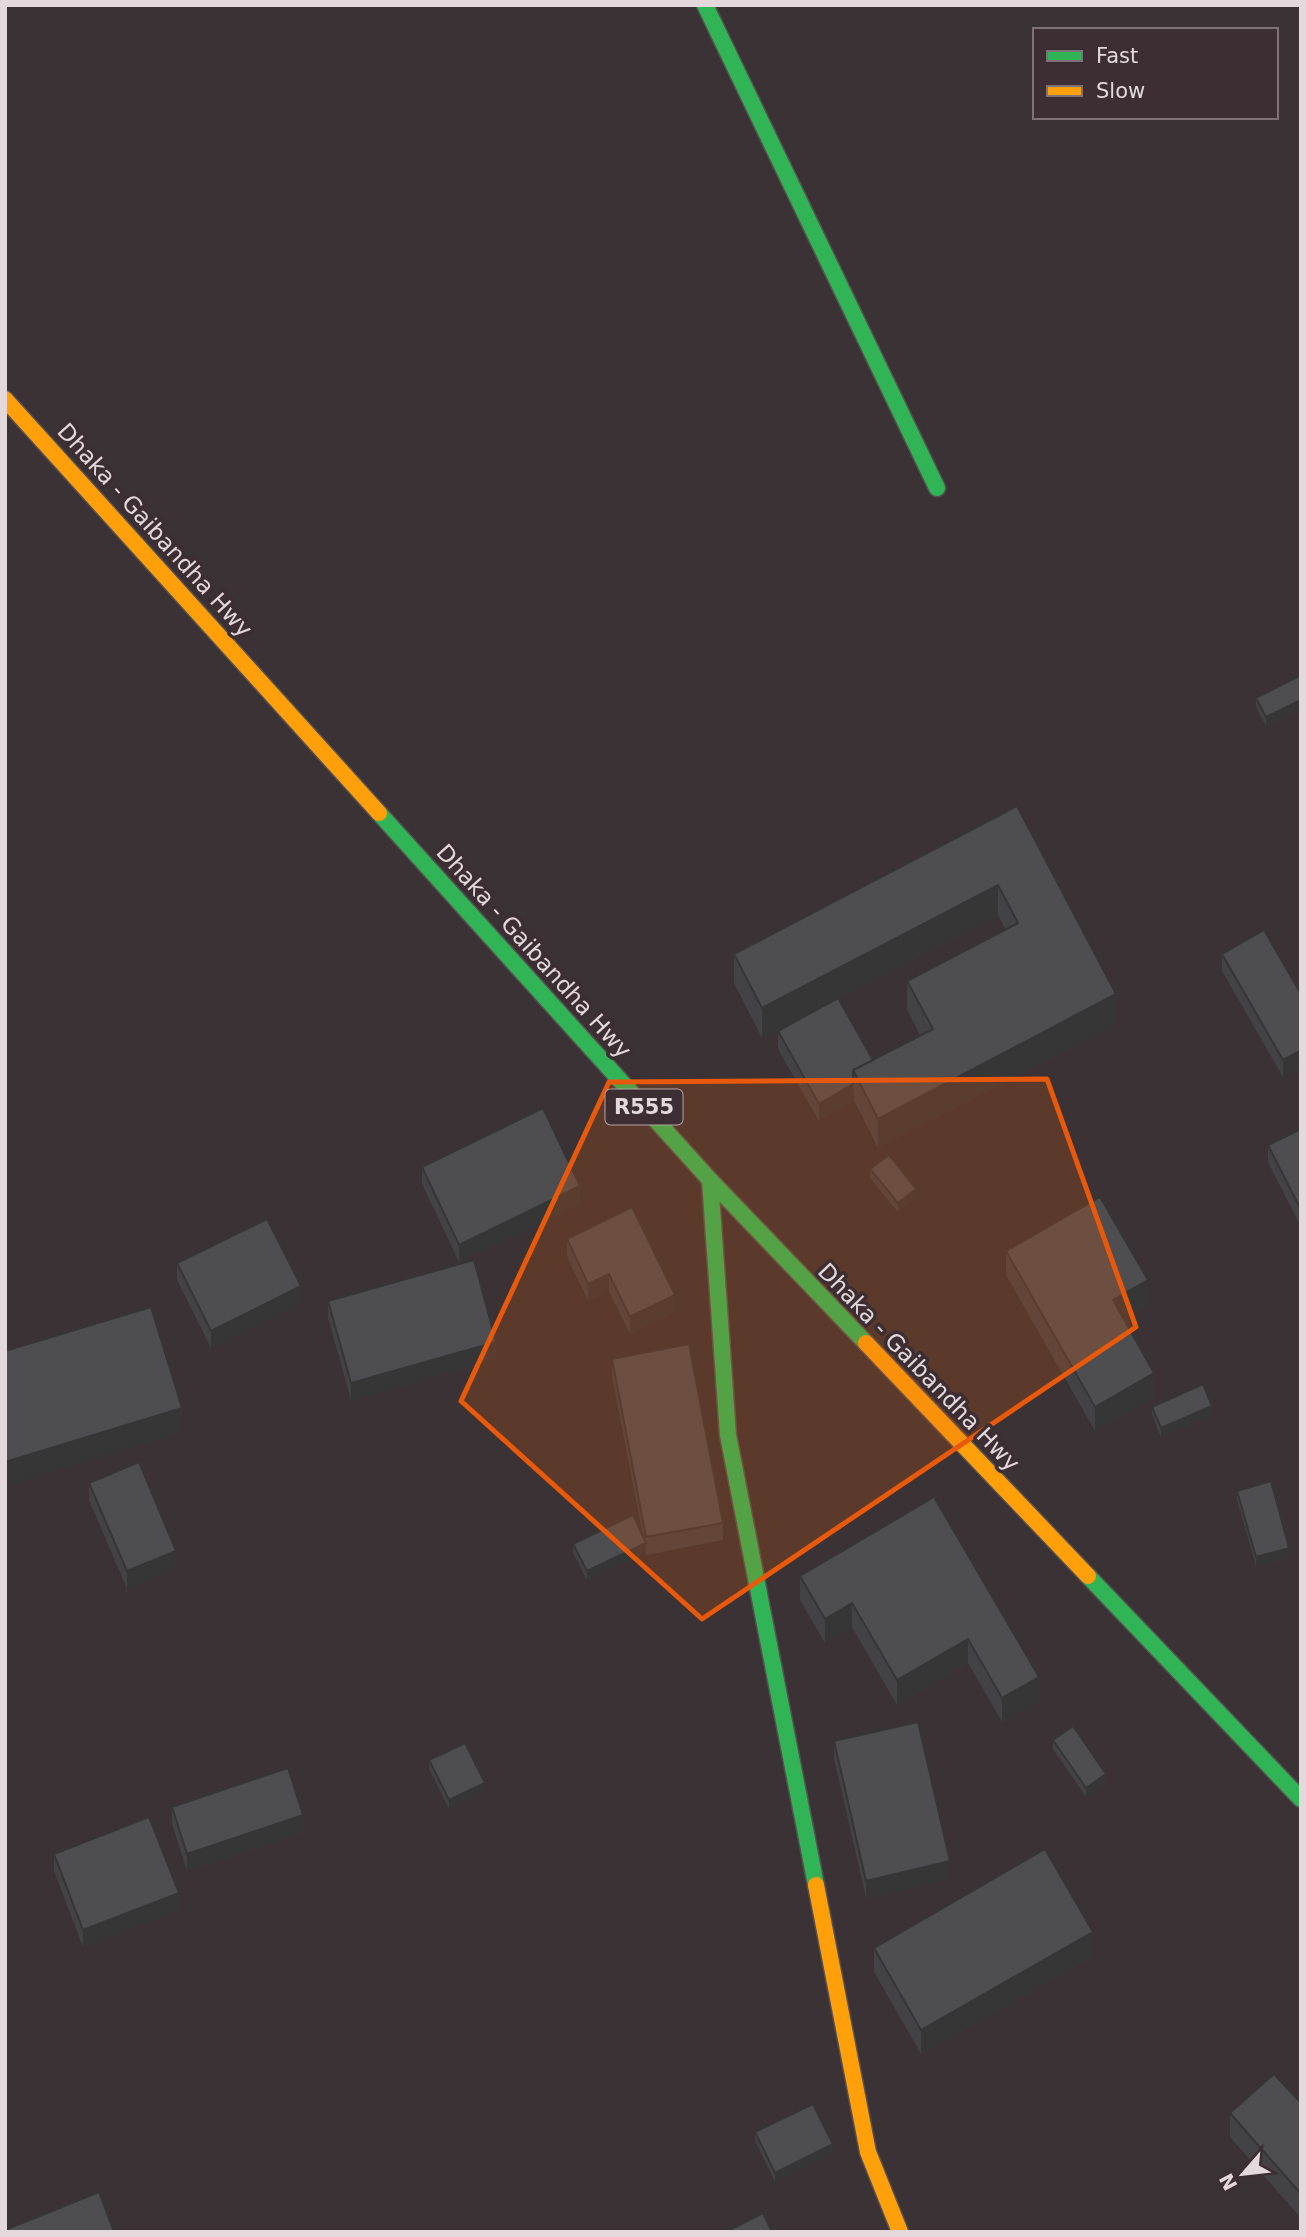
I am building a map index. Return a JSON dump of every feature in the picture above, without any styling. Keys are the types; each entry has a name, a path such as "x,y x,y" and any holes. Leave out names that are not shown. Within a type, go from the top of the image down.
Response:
{"main road":[{"path":"705,5 937,488"},
{"name":"Dhaka - Gaibandha Hwy","path":"5,399 709,1180 1301,1799"},
{"path":"709,1180 728,1435 869,2152 900,2232"}],"highlighted area":[{"path":"1047,1079 1136,1327 702,1619 461,1401 609,1082"}],"building":[{"path":"1301,675 1301,700 1266,717 1256,698"},
{"path":"1017,806 1116,994 878,1119 853,1070 933,1029 907,981 1018,923 998,885 762,1008 734,954"},
{"path":"1264,930 1301,994 1301,1050 1283,1060 1222,954"},
{"path":"838,998 873,1060 853,1070 853,1084 819,1104 778,1031"},
{"path":"543,1108 580,1186 459,1245 422,1167"},
{"path":"1301,1129 1301,1210 1268,1145"},
{"path":"889,1155 916,1189 898,1203 870,1169"},
{"path":"1100,1197 1148,1280 1113,1300 1154,1373 1095,1407 1006,1251"},
{"path":"632,1207 675,1295 630,1317 609,1274 588,1284 567,1239"},
{"path":"267,1219 301,1286 211,1331 177,1263"},
{"path":"474,1260 496,1342 351,1383 328,1301"},
{"path":"151,1307 182,1408 5,1462 5,1351"},
{"path":"689,1344 723,1523 646,1537 612,1359"},
{"path":"1203,1384 1212,1406 1161,1428 1152,1407"},
{"path":"139,1462 176,1551 127,1571 89,1483"},
{"path":"1271,1481 1289,1548 1256,1557 1237,1491"},
{"path":"934,1497 1039,1677 1002,1698 968,1639 897,1680 852,1603 825,1619 800,1576"},
{"path":"633,1515 646,1543 587,1571 573,1544"},
{"path":"918,1722 950,1861 866,1881 834,1741"},
{"path":"1073,1726 1106,1774 1086,1788 1053,1740"},
{"path":"465,1743 485,1783 449,1800 429,1760"},
{"path":"288,1768 303,1815 187,1854 172,1807"},
{"path":"149,1817 179,1893 83,1930 54,1854"},
{"path":"1045,1849 1093,1932 921,2030 874,1948"},
{"path":"1274,2074 1301,2103 1301,2194 1230,2113"},
{"path":"813,2104 833,2144 775,2173 755,2132"},
{"path":"99,2192 114,2232 5,2232 5,2230"},
{"path":"763,2213 772,2232 726,2232"}],"traffic: fast":[{"path":"705,5 937,488"},
{"path":"379,813 710,1180 866,1343"},
{"path":"710,1180 728,1435 816,1885"},
{"path":"1088,1576 1301,1799"}],"traffic: slow":[{"path":"5,399 379,813"},
{"path":"866,1343 1088,1576"},
{"path":"816,1885 868,2152 900,2232"}]}
